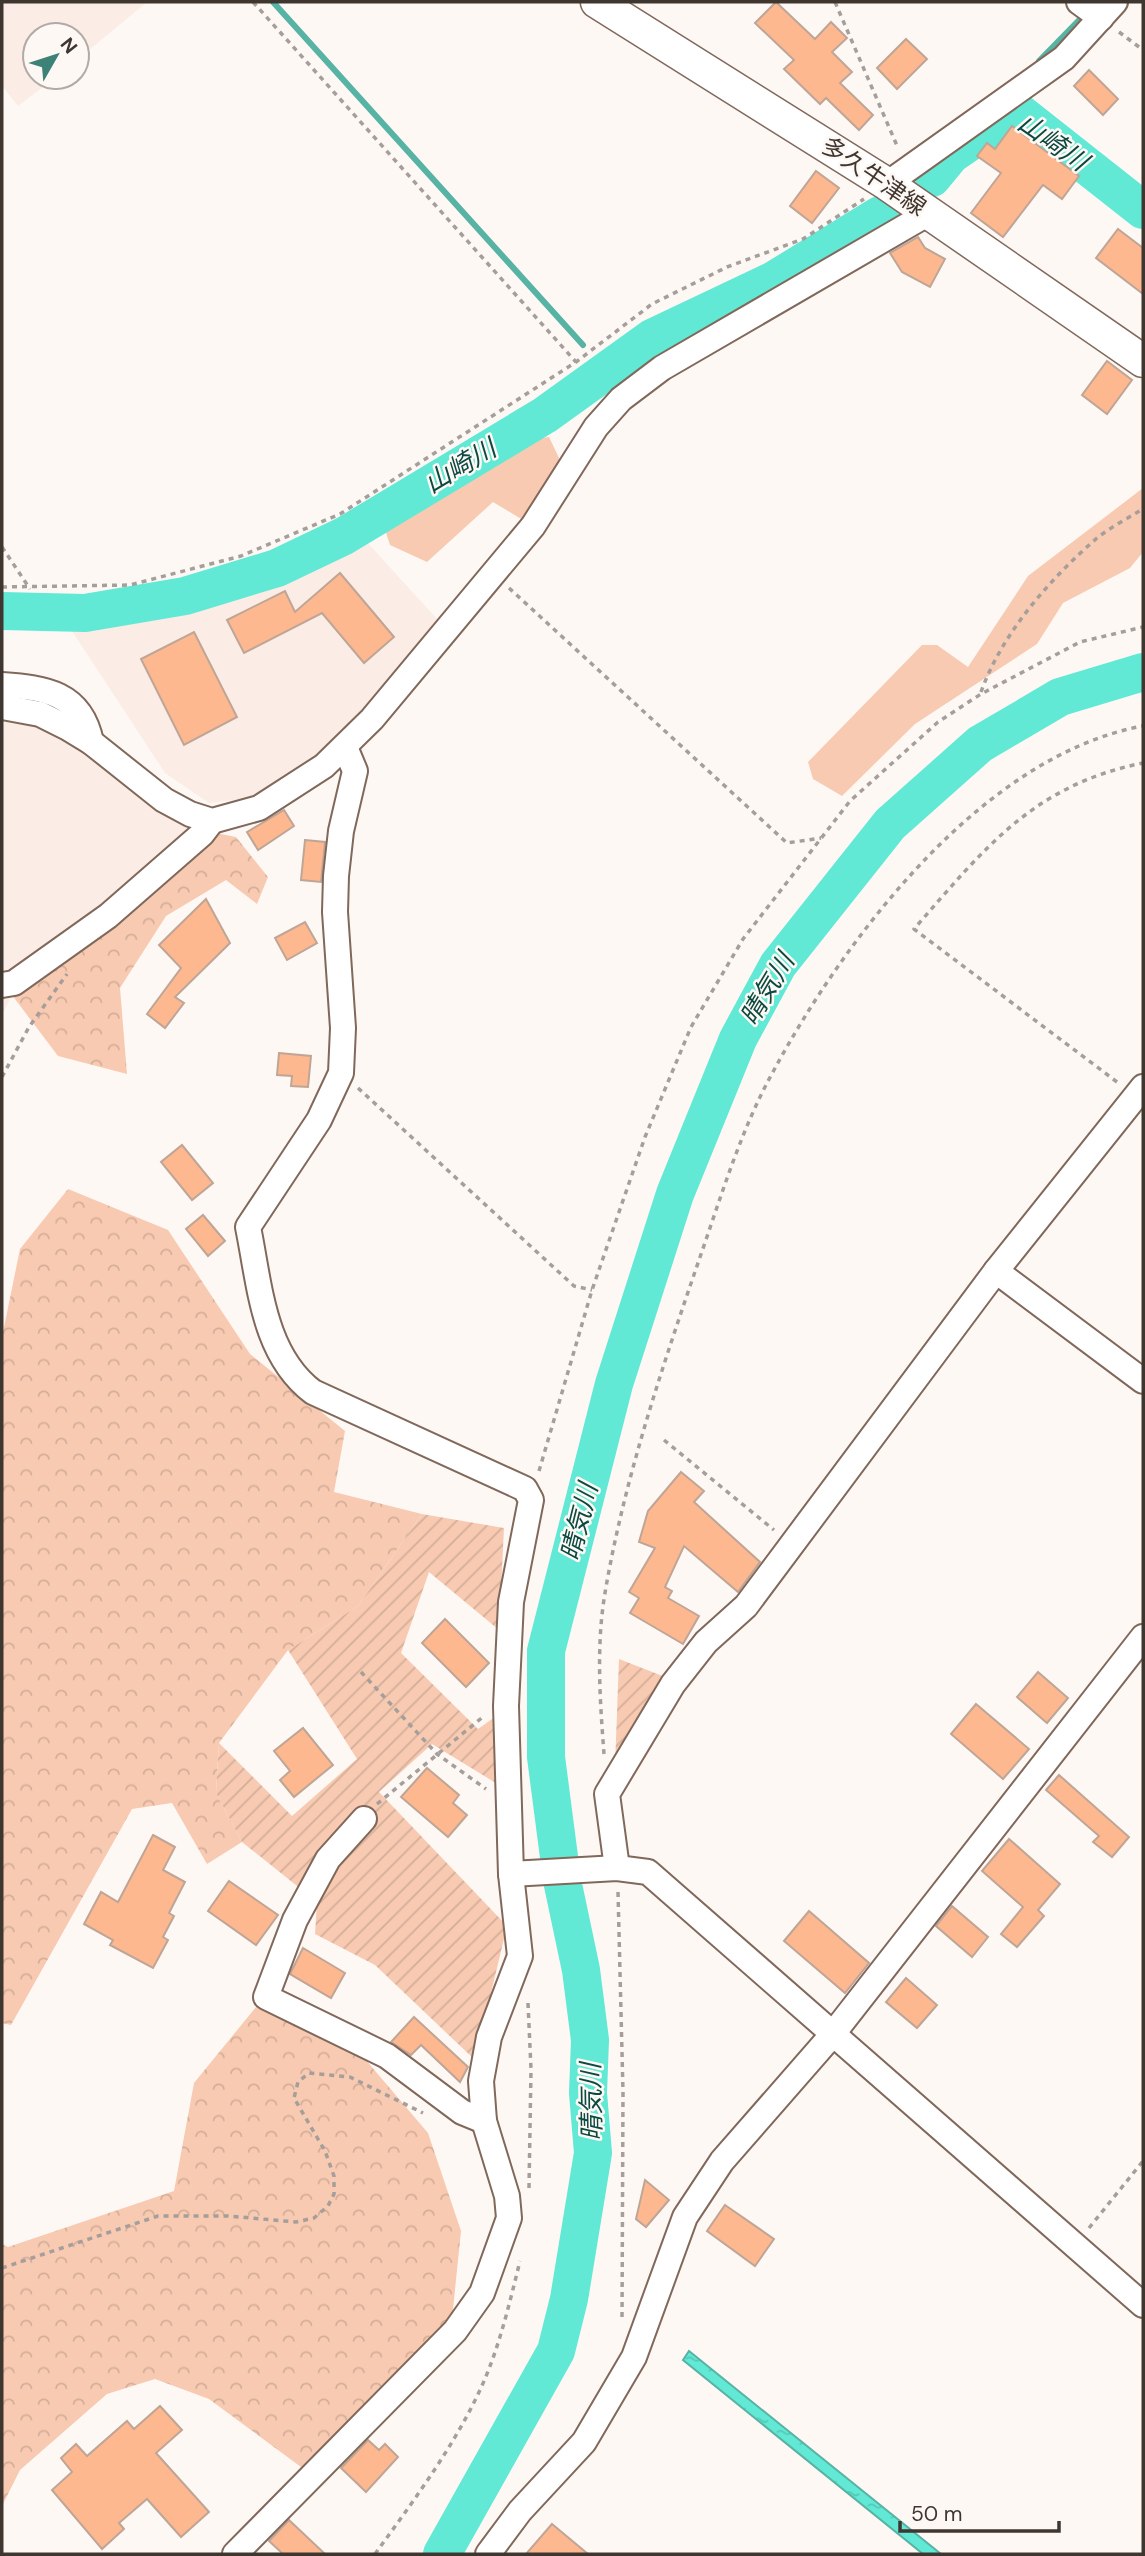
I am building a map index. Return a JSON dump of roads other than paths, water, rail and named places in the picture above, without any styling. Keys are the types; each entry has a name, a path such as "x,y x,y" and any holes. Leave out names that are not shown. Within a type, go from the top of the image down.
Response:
{"main road":[{"name":"多久牛津線","path":"597,2 897,176 929,213 1143,361"}],"street":[{"path":"897,176 1031,84 1063,58 1095,7"},
{"path":"2,707 40,714 91,742 164,800 212,821 259,808 294,787 345,747 495,575 533,526 596,427 621,399 662,369 929,213"},
{"path":"2,685 36,688 65,699 77,708 87,723 91,742"},
{"path":"234,2554 455,2330 482,2293 509,2218 507,2196 484,2121 481,2081 489,2037 520,1956 512,1874 506,1706 511,1602 531,1500 525,1489 313,1392 295,1378 280,1356 268,1326 248,1227 319,1120 341,1073 343,1028 335,912 336,876 355,771 345,747"},
{"path":"2,985 14,983 108,916 202,834 212,821"},
{"path":"617,1868 607,1794 673,1684 706,1642 746,1606 996,1271 1139,1091"},
{"path":"996,1271 1143,1381"},
{"path":"488,2554 520,2511 584,2442 634,2357 685,2217 722,2161 832,2035 1143,1637"},
{"path":"364,1819 328,1859 295,1920 266,1997 387,2056 463,2112 484,2121"},
{"path":"512,1874 617,1868 648,1872 1143,2305"}],"water":[{"path":"689,2351 941,2554 923,2554 683,2360"}],"waterway":[{"path":"273,2 583,345"},
{"path":"1039,61 1085,14"},
{"name":"山崎川","path":"932,178 951,155 1016,110 1143,210"},
{"name":"山崎川","path":"2,611 85,613 185,596 277,568 344,536 545,415 652,338 774,280 880,215"},
{"name":"晴気川","path":"442,2554 556,2351 569,2299 593,2153 588,2093 590,2040 581,1970 562,1880 546,1757 546,1651 614,1384 675,1194 738,1039 778,965 890,824 980,744 1060,697 1143,672"}]}
